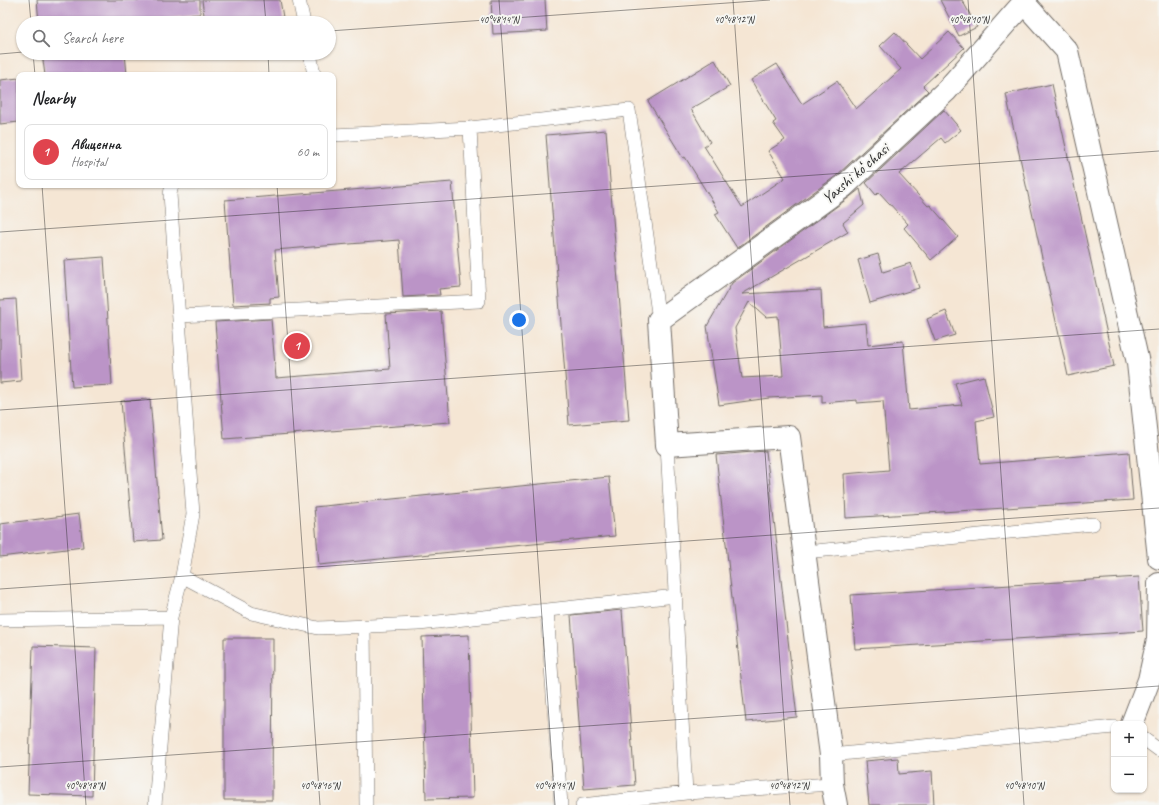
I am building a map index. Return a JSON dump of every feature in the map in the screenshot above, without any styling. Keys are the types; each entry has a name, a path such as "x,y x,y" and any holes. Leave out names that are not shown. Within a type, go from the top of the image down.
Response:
{"street":[{"name":"Yaxshi koʻchasi","path":"659,320 844,186 946,91 1025,1"},
{"path":"1025,1 1067,51 1138,363 1159,558"},
{"path":"659,320 667,445 790,437 831,755 832,784 836,805"},
{"path":"1133,721 1149,680 1158,639 1159,584"}],"lane":[{"path":"299,0 302,16"},
{"path":"311,60 313,72"},
{"path":"336,135 470,128 628,110 659,320"},
{"path":"179,316 479,301 470,128"},
{"path":"155,805 171,617 182,576 193,514 170,194 171,188"},
{"path":"667,445 686,793"},
{"path":"805,552 1093,524"},
{"path":"182,576 251,613 318,628 419,624 676,596"},
{"path":"547,610 560,805"},
{"path":"0,620 171,617"},
{"path":"364,626 366,805"},
{"path":"831,755 1111,727"},
{"path":"1147,741 1159,750"},
{"path":"582,805 686,793 832,784"}],"building":[{"path":"37,0 200,0 200,14 180,16 38,16"},
{"path":"202,0 280,0 283,16 204,16"},
{"path":"491,0 545,0 547,31 493,34"},
{"path":"940,0 962,0 977,27 959,36"},
{"path":"895,32 920,59 949,32 964,48 923,86 928,91 836,176 737,248 715,214 719,212 685,157 683,158 648,101 715,60 730,86 691,109 710,142 704,146 742,207 785,178 768,151 785,140 773,123 776,121 751,80 777,64 802,104 837,81 856,109 901,69 880,46"},
{"path":"43,60 126,60 127,72 45,72"},
{"path":"16,78 16,122 0,124 0,80"},
{"path":"1052,84 1114,366 1068,376 1006,94"},
{"path":"944,110 961,130 945,143 941,138 899,174 928,206 930,205 958,237 931,260 904,228 908,224 879,192 876,195 866,183"},
{"path":"606,130 629,420 569,425 546,135"},
{"path":"452,182 461,287 439,289 440,295 403,297 399,240 275,250 279,297 270,298 270,303 233,305 225,200"},
{"path":"860,189 864,205 843,223 848,232 742,294 821,290 823,327 866,323 868,345 903,341 909,410 962,405 955,383 984,376 994,417 976,421 980,464 1129,452 1133,500 846,518 844,474 889,470 883,401 857,403 857,400 822,403 822,395 769,398 719,405 707,326 732,283","holes":["749,302 766,317 778,316 783,376 742,378 735,328"]},
{"path":"878,254 883,272 911,263 919,288 870,303 858,260"},
{"path":"104,257 112,385 72,387 64,260"},
{"path":"16,299 21,381 0,383 0,300"},
{"path":"441,311 450,422 224,439 215,322 271,319 276,378 390,369 386,314"},
{"path":"946,311 955,335 935,341 927,319"},
{"path":"150,399 162,540 133,542 121,401"},
{"path":"766,451 797,717 746,722 716,455"},
{"path":"609,477 615,536 319,565 314,507"},
{"path":"79,514 83,547 0,557 0,524"},
{"path":"1139,577 1143,631 855,649 851,595"},
{"path":"622,610 635,785 584,789 571,615"},
{"path":"469,635 473,798 426,799 422,637"},
{"path":"224,638 273,638 272,800 224,800"},
{"path":"33,646 96,648 92,796 28,794"},
{"path":"898,758 899,774 932,771 934,805 869,805 865,761"}],"place":[{"name":"Авиценна","path":"297,346"}]}
